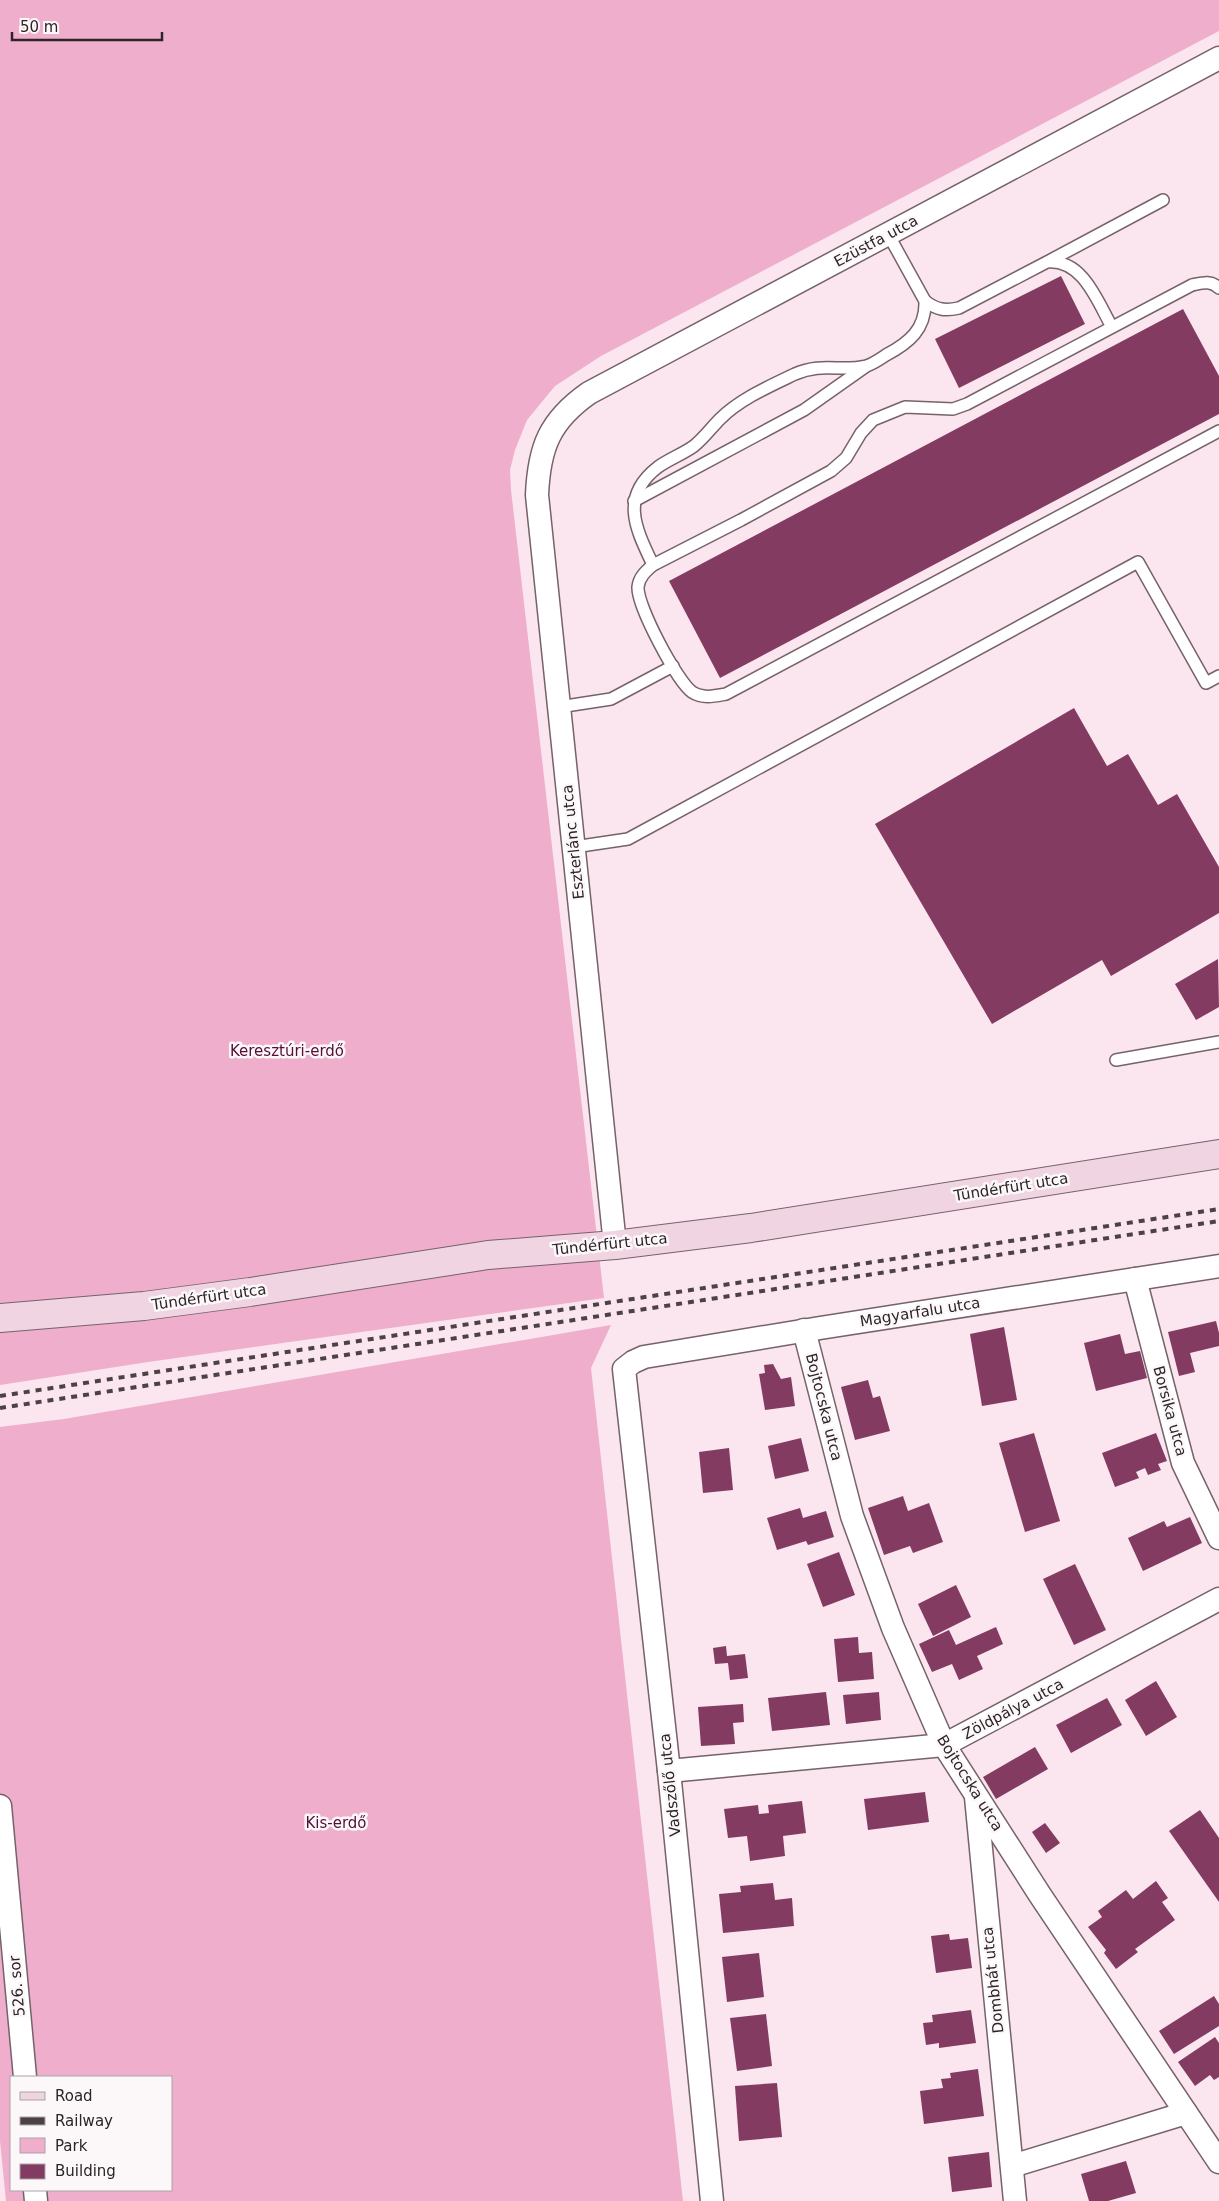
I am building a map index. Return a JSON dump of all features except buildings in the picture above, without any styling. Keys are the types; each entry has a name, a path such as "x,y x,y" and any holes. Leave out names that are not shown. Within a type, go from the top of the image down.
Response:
{"street":[{"name":"Ezüstfa utca","path":"546,439 552,428 568,409 589,394 1219,58"},
{"name":"Eszterlánc utca","path":"546,439 538,473 537,495 614,1245"},
{"name":"Tündérfürt utca","path":"0,1318 144,1306 250,1292 488,1255 614,1245 751,1228 1219,1154"},
{"name":"Magyarfalu utca","path":"624,1369 632,1362 644,1357 804,1330 1219,1266"},
{"name":"Borsika utca","path":"1135,1279 1183,1463 1219,1538"},
{"name":"Bojtocska utca","path":"804,1330 852,1516 893,1628 944,1745 1040,1895 1219,2162"},
{"name":"Vadszőlő utca","path":"624,1369 669,1771 712,2201"},
{"name":"Zöldpálya utca","path":"669,1771 944,1745 1219,1599"},
{"name":"Dombhát utca","path":"975,1794 1015,2201"},
{"name":"526. sor","path":"0,1806 9,1999 25,2076"},
{"path":"1012,2166 1186,2112"}],"lane":[{"path":"925,301 936,308 947,310 959,308 1163,200"},
{"path":"634,501 804,410 867,366 904,346 920,329 926,313 925,301 888,234"},
{"path":"1048,262 1057,261 1068,265 1078,273 1089,286 1112,327"},
{"path":"1219,288 1206,282 1192,285 967,404 953,409 905,407 873,420 861,433 846,458 831,470 741,520 653,565 642,575 638,586 640,604 680,680 694,693 710,697 726,694 1219,431"},
{"path":"653,565 640,538 633,511 634,501 644,481 658,468 693,447 707,435 720,418 738,405 797,373 813,368 867,366"},
{"path":"574,847 628,839 1138,562 1206,683 1219,676"},
{"path":"559,707 611,699 673,666"},
{"path":"1116,1060 1219,1042"}],"green space":[{"name":"Keresztúri-erdő","path":"0,0 1219,0 1219,31 601,356 555,386 527,420 515,450 510,470 511,490 604,1298 148,1362 0,1385"},
{"name":"Kis-erdő","path":"611,1325 591,1368 683,2201 6,2201 0,2141 0,1427 64,1419"}],"railway":[{"path":"0,1396 1219,1209"},
{"path":"0,1408 1219,1221"}]}
